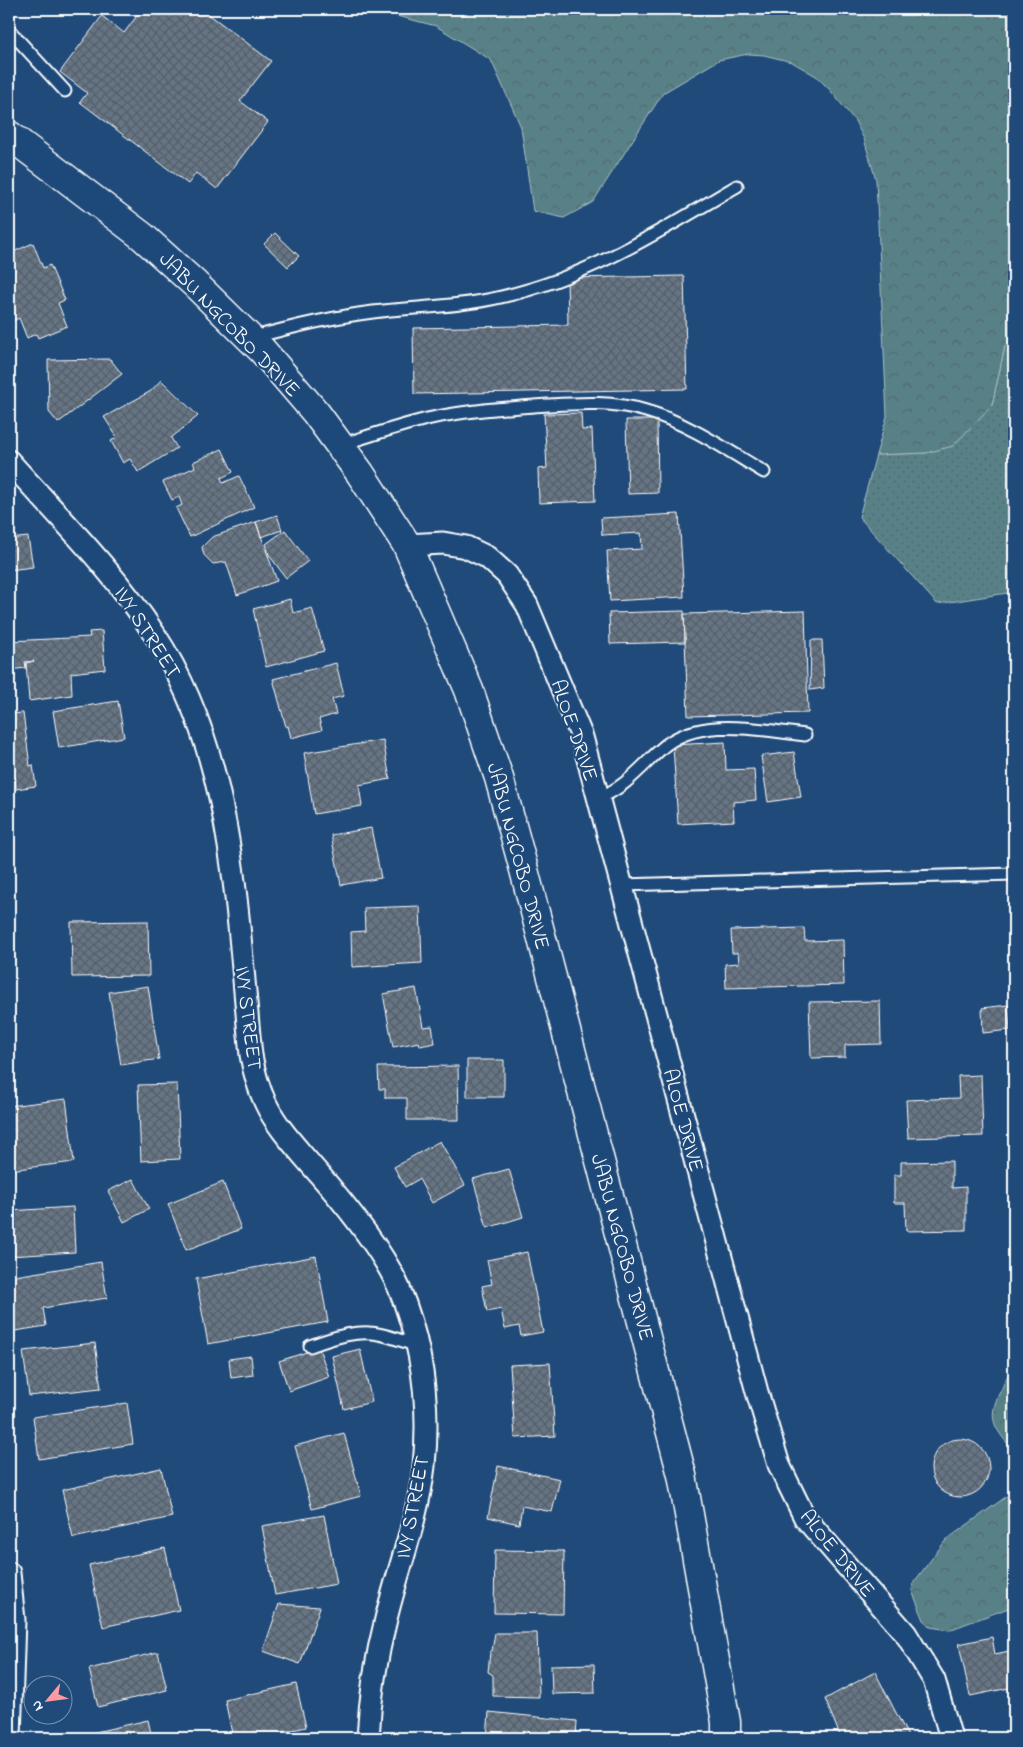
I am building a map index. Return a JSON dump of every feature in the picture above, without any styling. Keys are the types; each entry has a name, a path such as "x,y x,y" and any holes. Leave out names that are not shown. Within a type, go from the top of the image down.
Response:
{"main road":[{"name":"JABU NGCOBO DRIVE","path":"9,135 142,236 250,338 316,413 340,445 407,545 469,690 499,778 523,866 682,1475 710,1626 726,1722 726,1738"}],"street":[{"name":"IVY STREET","path":"9,461 118,583 156,635 178,674 192,707 218,785 231,858 251,1055 257,1082 266,1104 282,1130 373,1243 398,1286 414,1328 425,1394 424,1466 412,1524 385,1621 369,1708 368,1738"},
{"name":"ALOE DRIVE","path":"407,545 443,543 466,547 486,557 507,576 527,605 578,728 779,1465 805,1518 906,1634 934,1680 951,1738"},
{"path":"9,1573 14,1620 10,1738"}],"lane":[{"path":"9,30 66,91"},
{"path":"250,338 315,321 372,312 464,304 543,286 611,257 737,186"},
{"path":"340,445 427,419 450,415 516,407 604,402 648,411 708,439 764,472"},
{"path":"598,798 622,786 674,739 697,732 721,728 805,735"},
{"path":"621,885 1014,874"},
{"path":"310,1346 335,1337 381,1334 417,1346"}],"green space":[{"path":"369,9 1011,9 1014,49 1014,338 1005,346 992,405 953,446 926,453 876,455 887,416 876,180 864,139 855,121 816,76 792,62 764,55 748,54 719,60 663,93 593,202 564,218 533,211 521,127 491,60 436,26"},
{"path":"1014,338 1014,592 937,604 859,517 876,455 926,453 992,405 1005,346"},
{"path":"1014,1368 1014,1451 1001,1435 994,1422 993,1415 997,1398 1007,1377"},
{"path":"1014,1491 1014,1606 949,1630 930,1627 924,1620 912,1591 914,1582 946,1540"}],"building":[{"path":"142,9 202,9 271,61 240,101 268,122 217,189 196,173 188,184 80,102 87,93 60,72 102,16 124,33"},
{"path":"275,233 299,256 288,267 264,244"},
{"path":"33,243 43,268 50,265 65,300 58,303 67,326 38,338 36,334 27,338 19,318 13,321 9,309 9,254"},
{"path":"684,276 687,389 414,394 413,328 568,325 567,278"},
{"path":"110,359 122,374 58,423 49,412 48,360"},
{"path":"161,380 198,416 171,438 177,448 138,472 130,459 123,463 111,441 117,437 104,417 151,391"},
{"path":"581,413 582,430 592,429 595,501 539,503 538,469 547,468 544,414"},
{"path":"626,420 657,420 658,493 628,494"},
{"path":"222,449 233,472 221,478 223,483 239,476 254,507 190,537 176,508 182,505 179,497 172,500 163,482 195,467 193,462"},
{"path":"679,514 684,597 610,601 607,551 642,549 641,533 602,535 601,518"},
{"path":"277,515 282,530 261,537 256,522"},
{"path":"256,522 277,581 237,595 226,562 213,564 204,555 202,547 212,537"},
{"path":"285,530 308,561 286,578 269,555 266,544"},
{"path":"28,537 33,567 9,570 9,539"},
{"path":"9,590 12,612 9,613"},
{"path":"290,599 293,613 312,608 324,651 266,667 253,609"},
{"path":"684,611 685,642 610,644 609,613"},
{"path":"805,611 808,713 688,716 684,614"},
{"path":"102,631 105,669 71,673 72,695 29,701 26,663 34,661 25,662 26,668 9,670 9,641 90,637 89,632"},
{"path":"811,640 822,640 824,688 810,690"},
{"path":"336,663 344,696 332,699 336,714 319,719 322,730 291,738 288,726 286,727 273,679"},
{"path":"118,701 124,737 59,748 53,711"},
{"path":"23,713 30,766 33,765 36,786 16,789 15,776 9,776 9,714"},
{"path":"383,740 390,779 359,785 362,806 314,814 304,753"},
{"path":"725,742 726,770 754,769 756,800 733,802 734,821 678,824 673,745"},
{"path":"794,752 801,797 768,802 761,756"},
{"path":"9,823 15,842 9,844"},
{"path":"371,828 381,878 341,885 331,835"},
{"path":"420,906 422,963 352,967 351,932 365,931 364,908"},
{"path":"148,921 149,976 72,977 71,922"},
{"path":"804,928 805,941 843,940 844,985 726,988 725,964 739,963 738,953 732,953 731,930"},
{"path":"148,986 159,1059 121,1065 109,992"},
{"path":"416,988 423,1027 432,1026 435,1043 420,1046 419,1042 393,1047 383,994"},
{"path":"880,1001 881,1044 845,1045 845,1057 811,1058 809,1002"},
{"path":"1008,1005 1010,1030 983,1033 982,1008"},
{"path":"467,1060 504,1060 504,1097 467,1097"},
{"path":"458,1066 459,1120 407,1120 407,1098 385,1098 385,1089 379,1089 378,1067"},
{"path":"981,1075 983,1136 908,1138 906,1100 959,1098 958,1076"},
{"path":"177,1084 180,1159 141,1161 138,1085"},
{"path":"66,1099 74,1162 9,1170 9,1106"},
{"path":"440,1141 465,1185 432,1203 419,1179 405,1187 394,1167"},
{"path":"952,1161 952,1188 966,1187 966,1230 906,1231 905,1203 894,1203 894,1175 901,1175 901,1162"},
{"path":"509,1169 523,1217 487,1228 473,1179"},
{"path":"133,1179 149,1209 124,1222 108,1191"},
{"path":"223,1182 241,1229 186,1250 168,1204"},
{"path":"73,1207 75,1252 9,1256 9,1211"},
{"path":"527,1252 543,1332 521,1336 519,1326 505,1329 501,1309 487,1312 482,1286 492,1284 487,1260"},
{"path":"316,1256 328,1322 208,1344 196,1279"},
{"path":"101,1262 107,1298 43,1308 46,1326 9,1332 9,1277"},
{"path":"95,1343 101,1388 29,1396 23,1351"},
{"path":"319,1348 329,1377 289,1391 279,1361"},
{"path":"360,1349 372,1402 344,1409 332,1356"},
{"path":"251,1356 253,1375 231,1378 229,1359"},
{"path":"550,1363 555,1436 515,1438 510,1365"},
{"path":"127,1403 133,1444 39,1459 33,1417"},
{"path":"344,1433 361,1496 312,1509 295,1446"},
{"path":"954,1439 966,1439 981,1447 989,1462 989,1474 981,1489 966,1497 954,1497 939,1489 931,1474 931,1462 939,1447"},
{"path":"498,1466 560,1479 552,1512 522,1506 519,1524 488,1517"},
{"path":"161,1468 172,1517 73,1538 62,1490"},
{"path":"324,1515 337,1584 275,1595 262,1526"},
{"path":"165,1548 179,1610 103,1627 89,1565"},
{"path":"495,1550 564,1551 563,1614 494,1613"},
{"path":"279,1604 320,1607 300,1664 263,1651"},
{"path":"495,1633 537,1633 539,1697 493,1696 493,1675 488,1672 490,1652 492,1651"},
{"path":"992,1637 995,1654 1014,1650 1014,1702 1012,1703 1009,1688 970,1696 959,1644"},
{"path":"158,1652 167,1690 98,1707 89,1669"},
{"path":"594,1664 595,1693 552,1694 551,1665"},
{"path":"875,1672 909,1738 841,1738 825,1699"},
{"path":"296,1684 306,1727 257,1738 233,1738 225,1700"},
{"path":"489,1712 577,1721 576,1738 487,1738"},
{"path":"148,1720 152,1738 87,1738 87,1734"}]}
